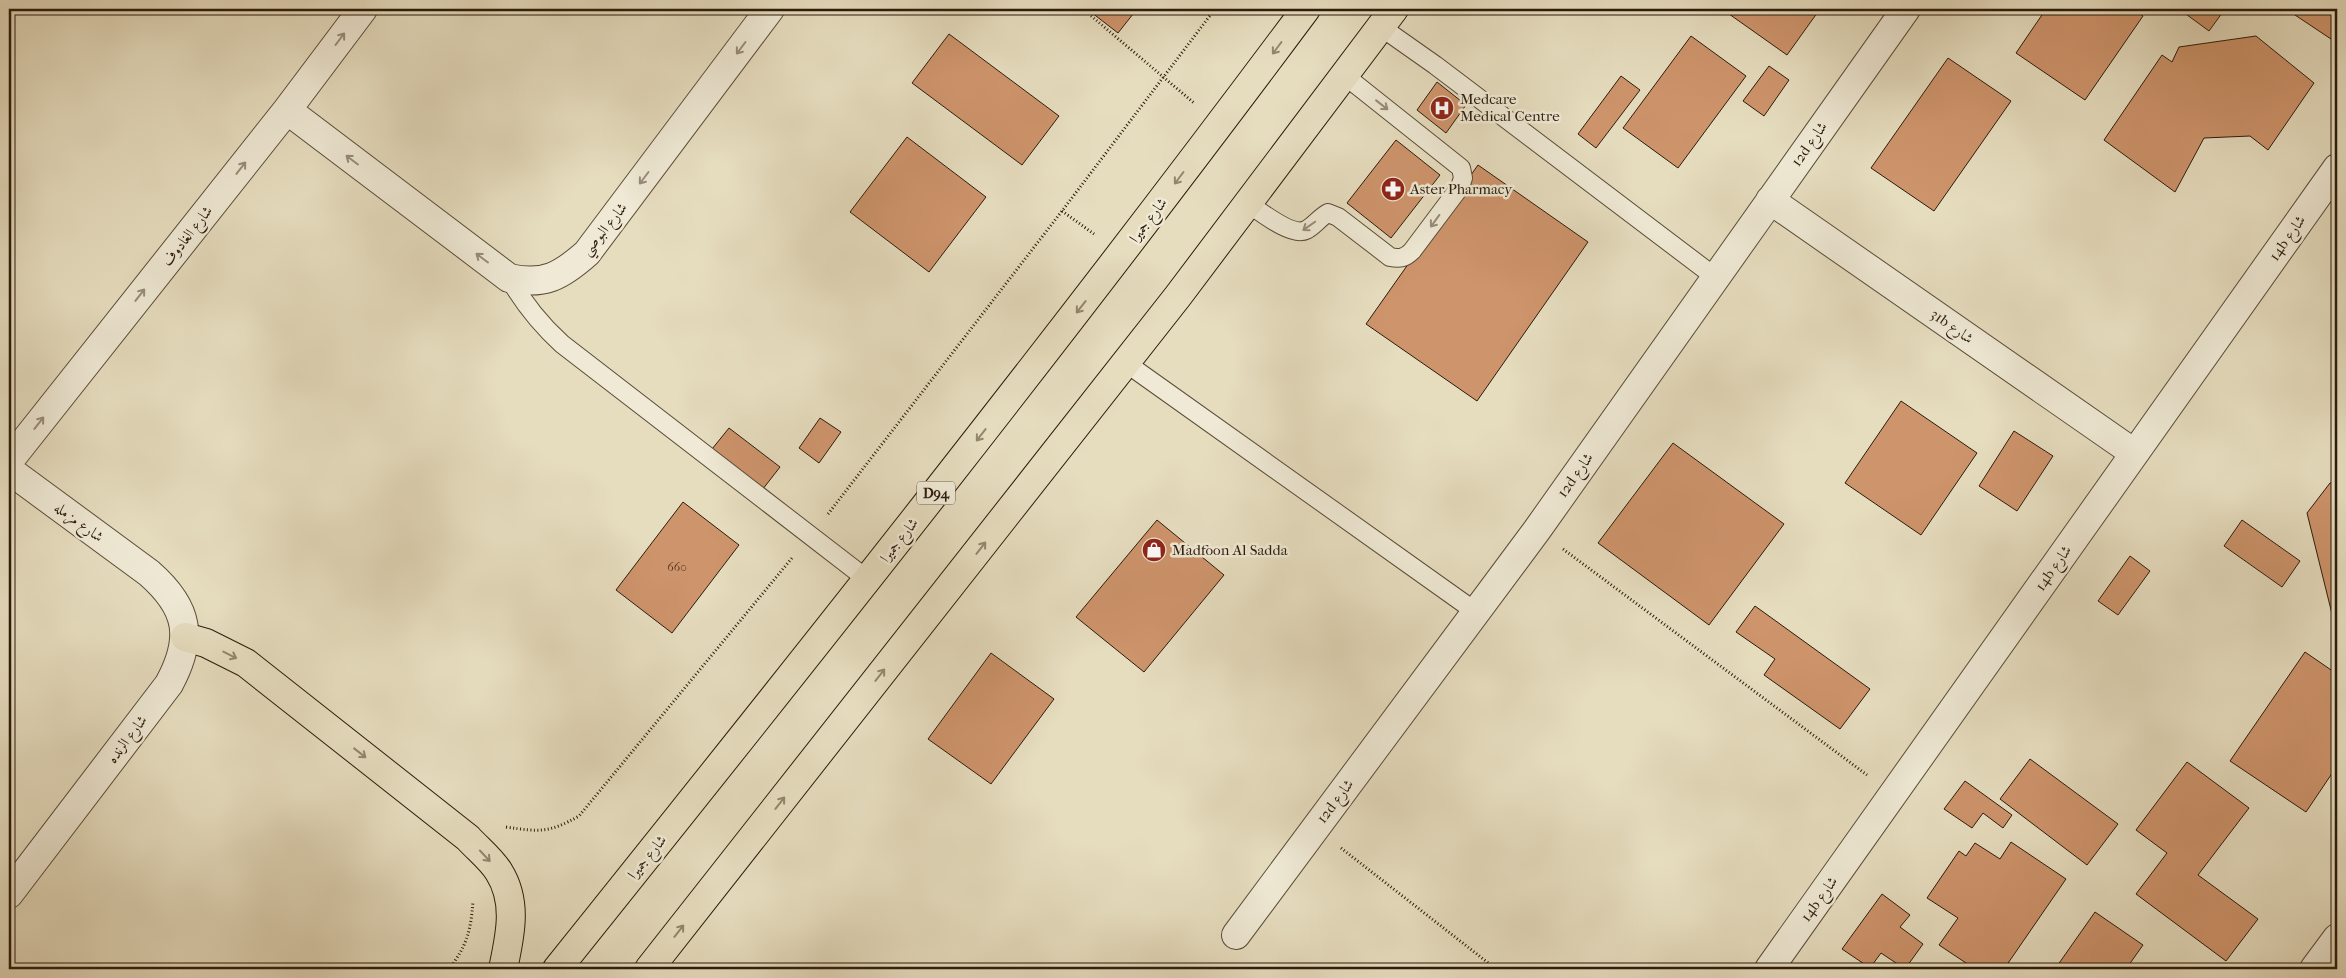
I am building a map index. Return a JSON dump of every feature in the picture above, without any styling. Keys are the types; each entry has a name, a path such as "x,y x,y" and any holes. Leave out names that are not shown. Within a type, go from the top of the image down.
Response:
{"main road":[{"name":"شارع جميرا","path":"557,969 868,580 1122,254 1306,9"},
{"path":"649,969 1126,363 1249,204 1388,18"},
{"path":"185,637 206,643 246,663 474,845 499,871 509,892 512,924 503,969"}],"street":[{"name":"شارع الغادوف","path":"9,461 287,110 363,9"},
{"name":"شارع البوصي","path":"287,110 509,278 525,282 538,282 555,277 570,268 587,253 770,9"},
{"name":"12d شارع","path":"1236,934 1536,530 1906,9"},
{"name":"14b شارع","path":"1769,969 2337,168"},
{"name":"31b شارع","path":"1770,200 2134,453"},
{"name":"شارع مزمله","path":"9,470 149,573"},
{"name":"شارع الرنده","path":"9,894 169,684 181,662 185,637 181,612 169,590 149,573"},
{"path":"2314,969 2337,938"}],"lane":[{"path":"1388,18 1435,65 1715,277"},
{"path":"1249,204 1297,232 1306,230 1319,218 1328,214 1338,217 1390,257 1398,259 1406,257 1412,251 1430,227 1460,186 1463,178 1461,168 1344,75"},
{"path":"509,278 523,302 541,325 562,344 868,580"},
{"path":"1126,363 1476,612"}],"path":[{"path":"1083,9 1220,124"},
{"path":"1536,530 1894,795"},
{"path":"1315,828 1496,969"}],"building":[{"path":"1087,9 1137,9 1118,33"},
{"path":"1722,9 1820,9 1787,55"},
{"path":"2046,9 2133,9 2143,16 2085,100 2016,53"},
{"path":"2179,9 2225,9 2209,31"},
{"path":"2286,9 2337,9 2337,36 2334,41"},
{"path":"949,34 1059,116 1022,165 912,83"},
{"path":"1691,36 1746,76 1678,168 1623,128"},
{"path":"2256,36 2314,83 2268,150 2250,136 2204,138 2175,192 2104,140 2162,55 2172,62 2179,47"},
{"path":"1948,58 2011,101 1934,211 1871,168"},
{"path":"1769,66 1789,80 1764,116 1743,101"},
{"path":"1621,76 1640,90 1596,148 1578,134"},
{"name":"Medcare Medical Centre","path":"1437,82 1466,105 1446,133 1417,110"},
{"path":"907,137 986,197 929,272 850,212"},
{"name":"Aster Pharmacy","path":"1396,140 1440,175 1391,238 1347,203"},
{"path":"1478,165 1588,242 1477,401 1366,324"},
{"path":"1901,401 1977,453 1921,535 1845,483"},
{"path":"820,418 841,432 819,463 799,448"},
{"path":"729,428 780,467 759,494 708,454"},
{"path":"2014,431 2053,456 2017,511 1979,486"},
{"path":"1673,443 1784,524 1709,625 1598,543"},
{"path":"2330,483 2337,483 2337,621 2334,622 2307,513"},
{"path":"683,502 739,545 672,633 616,590"},
{"path":"1157,520 1224,575 1144,672 1076,617"},
{"path":"2242,520 2300,561 2282,587 2224,546"},
{"path":"2130,556 2150,571 2118,615 2098,601"},
{"path":"1755,606 1870,689 1840,729 1764,675 1775,659 1736,632"},
{"path":"2305,652 2337,674 2337,766 2306,812 2230,761"},
{"path":"991,653 1054,699 991,784 928,739"},
{"path":"2030,759 2118,824 2087,865 2000,799"},
{"path":"2187,762 2249,808 2198,875 2258,919 2226,961 2136,894 2167,853 2136,830"},
{"path":"1965,781 2012,815 2003,828 1983,813 1972,828 1944,809"},
{"path":"2011,842 2066,879 2004,969 1975,969 1939,945 1958,918 1927,898 1959,851 1966,856 1975,843 2000,859"},
{"path":"1882,894 1910,915 1900,927 1923,944 1905,969 1881,953 1870,968 1842,949"},
{"path":"2095,912 2143,945 2126,969 2055,969"}],"place":[{"name":"Medcare Medical Centre","path":"1442,108"},
{"name":"Aster Pharmacy","path":"1393,189"},
{"name":"Madfoon Al Sadda","path":"1154,550"}]}
